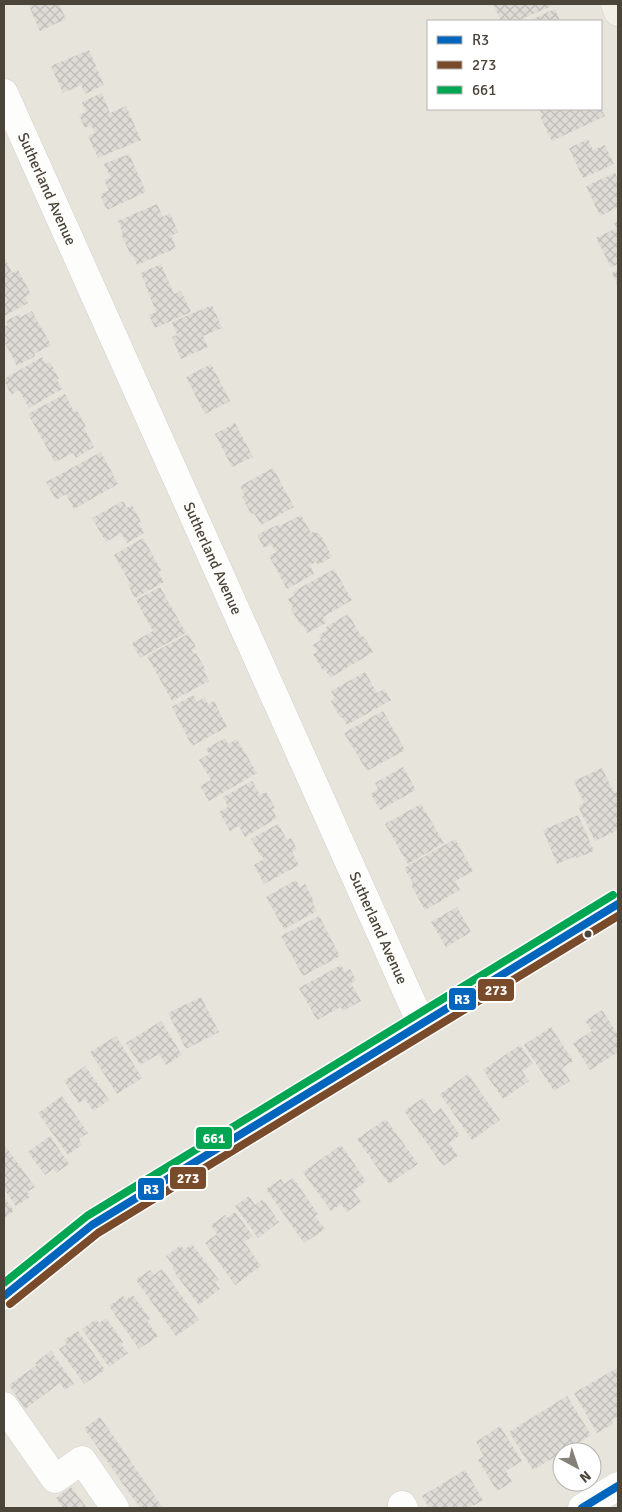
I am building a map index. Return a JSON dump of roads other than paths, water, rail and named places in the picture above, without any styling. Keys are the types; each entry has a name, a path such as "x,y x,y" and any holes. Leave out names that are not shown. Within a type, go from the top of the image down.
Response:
{"main road":[{"path":"615,4 618,12"}],"street":[{"name":"Sutherland Avenue","path":"4,93 421,1023"},
{"path":"4,1296 92,1225 618,904"},
{"path":"4,1406 55,1479 82,1460 115,1508"},
{"path":"582,1508 618,1486"}]}
